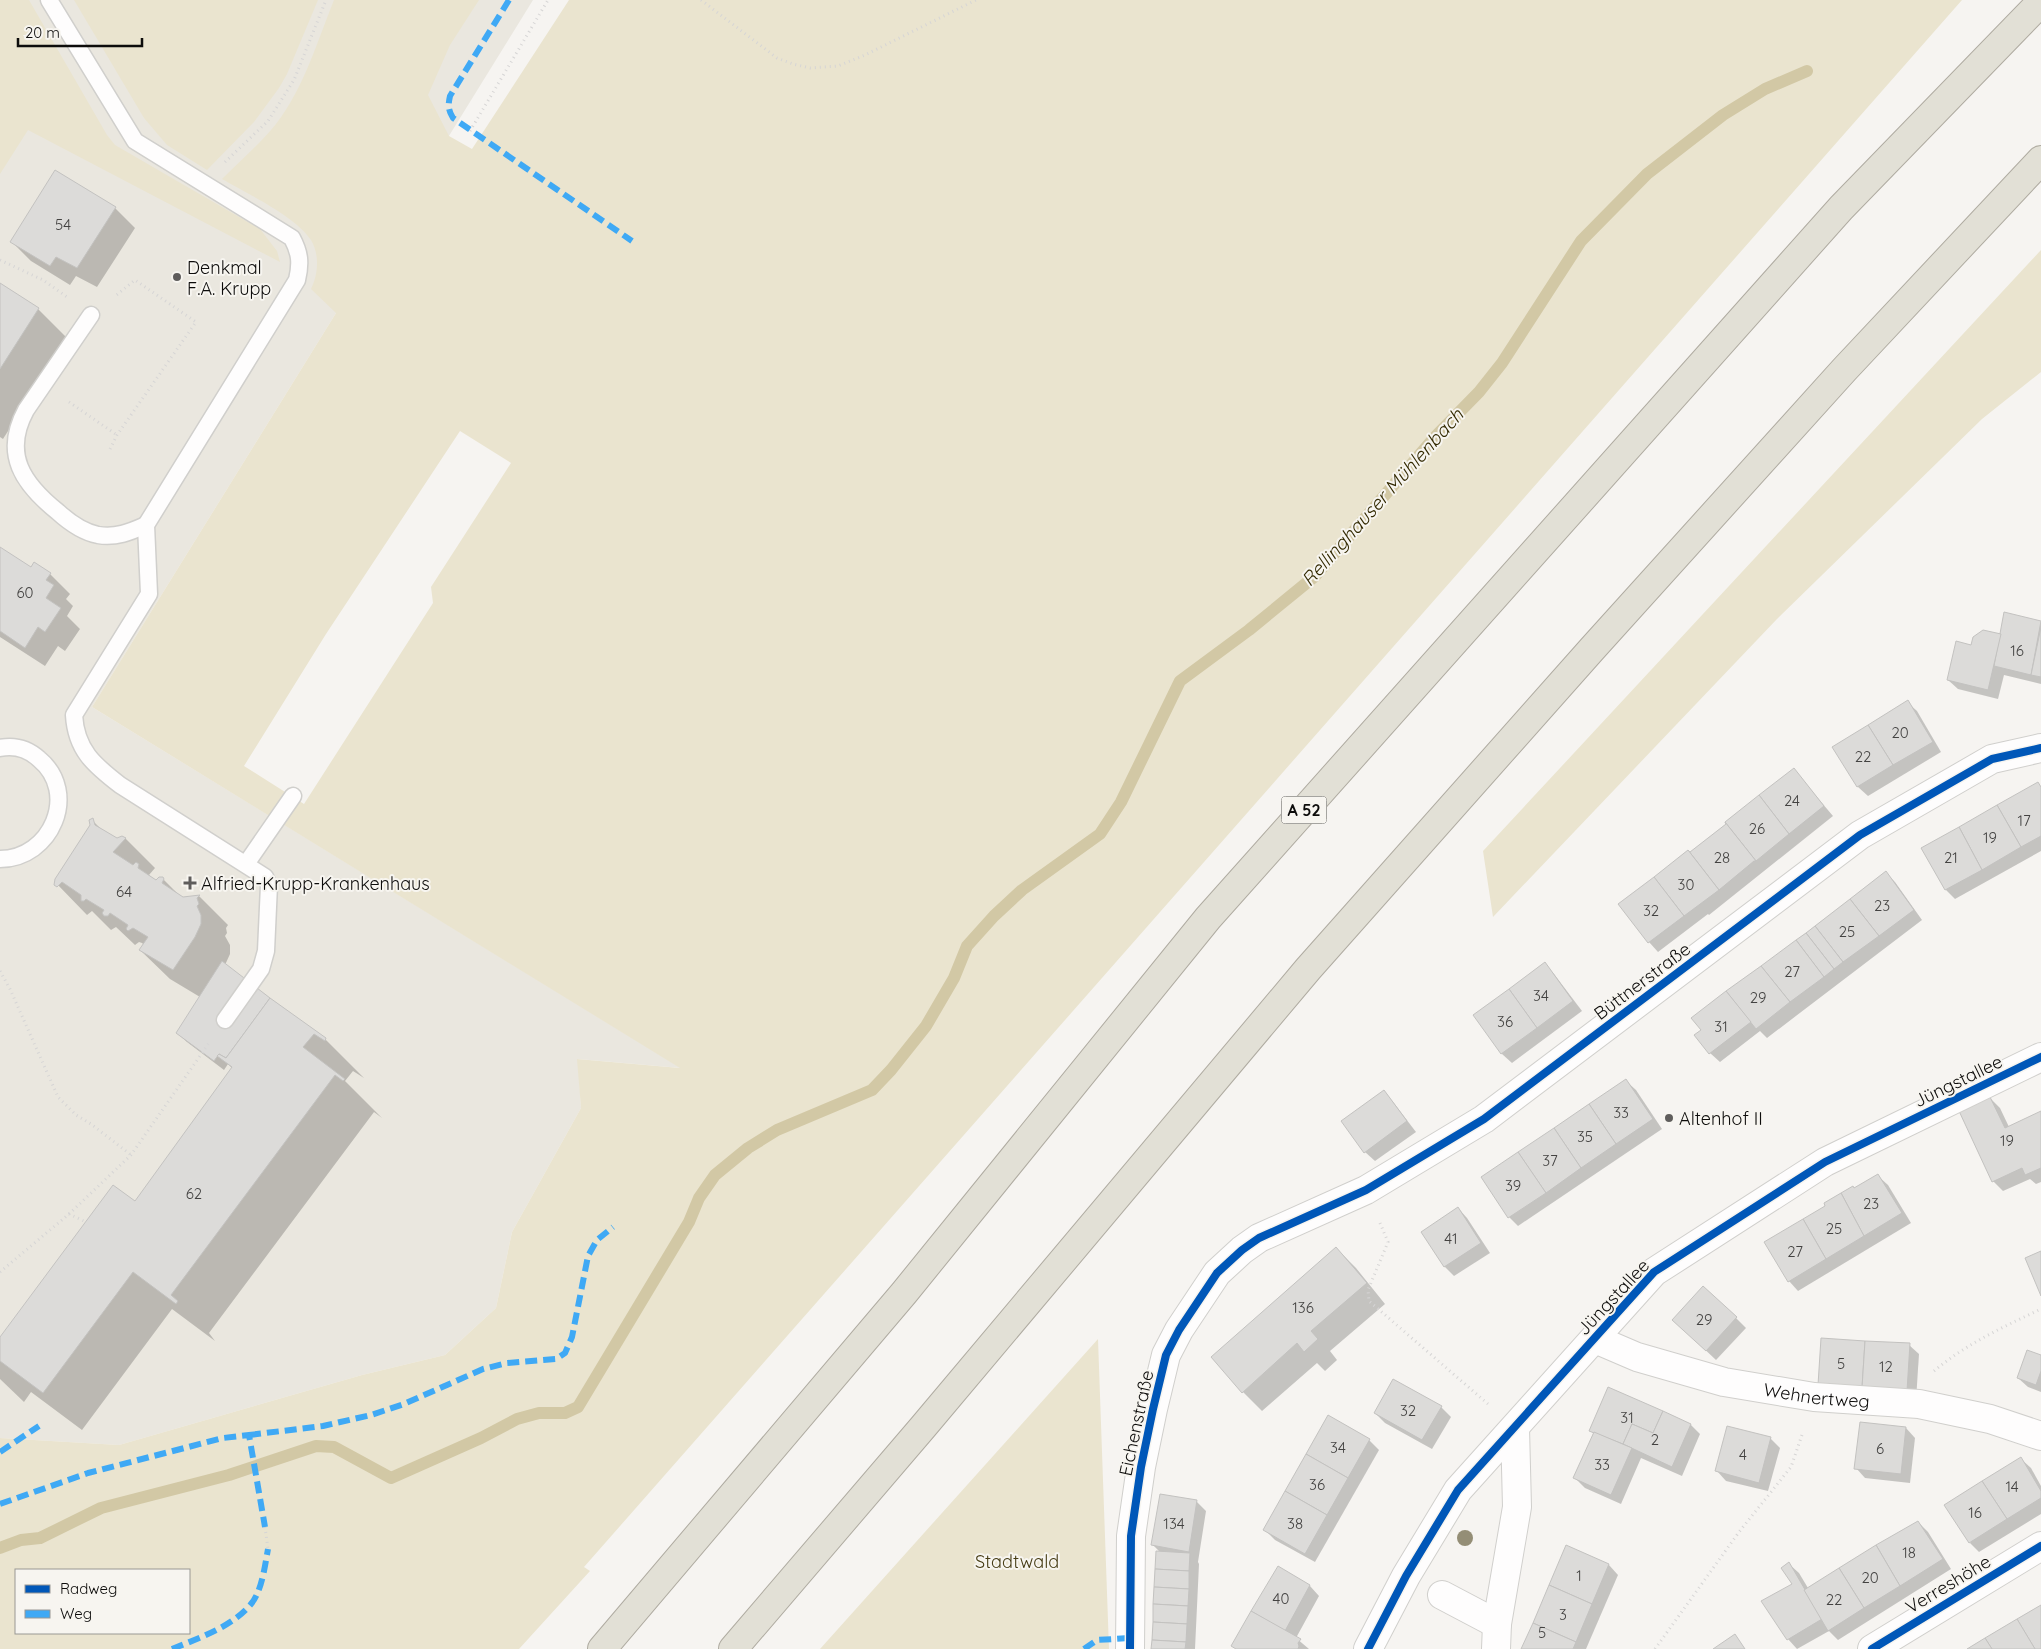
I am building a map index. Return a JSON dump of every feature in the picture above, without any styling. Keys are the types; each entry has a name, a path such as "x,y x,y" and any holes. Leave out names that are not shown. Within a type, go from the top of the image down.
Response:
{"highway":[{"name":"A 52","path":"602,1649 904,1293 1208,918 1841,208 2041,2"},
{"path":"733,1649 936,1412 1308,969 1837,377 2041,160"}],"street":[{"name":"Büttnerstraße","path":"1259,1238 1366,1190 1484,1119 1860,835 1992,759 2041,748"},
{"name":"Jüngstallee","path":"1368,1649 1406,1576 1458,1490 1654,1272 1825,1162 2041,1057"},
{"name":"Eichenstraße","path":"1130,1649 1131,1536 1141,1467 1166,1355 1179,1330 1217,1273 1242,1250 1259,1238"},
{"name":"Wehnertweg","path":"1595,1339 1637,1357 1724,1382 1814,1397 1919,1404 1990,1419 2041,1436"},
{"path":"1442,1595 1496,1636 1517,1507 1515,1428"},
{"name":"Verreshöhe","path":"1872,1649 2041,1546"}],"lane":[{"path":"49,0 135,141 292,238 298,250 300,266 297,280 146,525 148,594 74,715 77,735 88,757 102,771 120,785 246,864 265,877 269,885 266,951 261,969 225,1020"},
{"path":"91,315 18,426 16,452 23,476 43,500 72,524 97,535 122,536 146,525"},
{"path":"0,748 8,746 28,751 47,766 55,777 59,806 52,828 34,848 12,859 0,859"},
{"path":"246,864 293,796"}],"path":[{"path":"202,183 268,121 294,80 326,0"},
{"path":"470,131 548,0"},
{"path":"701,0 777,58 810,68 825,68 847,62 976,0"},
{"path":"0,260 43,280 91,315 135,280 196,322 117,434 110,449"},
{"path":"44,385 117,434"},
{"path":"0,971 58,1096 76,1115 91,1124 131,1155"},
{"path":"0,1272 69,1214 131,1155 225,1020"},
{"path":"1366,1190 1388,1242 1368,1290 1369,1301 1515,1428"},
{"path":"69,1214 86,1222"},
{"path":"1919,1404 1930,1374 1954,1354 2001,1328 2041,1309"},
{"path":"1655,1649 1739,1532 1791,1467 1814,1397"},
{"path":"265,1527 268,1549"}],"shaded area":[{"name":"Alfried-Krupp-Krankenhaus","path":"0,0 533,0 92,707 681,1068 578,1059 581,1108 512,1232 496,1308 445,1355 362,1375 119,1445 0,1438"}],"green space":[{"path":"0,0 29,0 107,135 115,145 260,229 277,251 280,262 28,130 0,174"},
{"path":"74,0 318,0 287,74 279,88 254,122 207,170 167,145 144,118"},
{"path":"334,0 479,0 450,45 428,95 449,136 472,149 569,0 1962,0 584,1567 590,1571 519,1649 0,1649 0,1438 119,1445 362,1375 445,1355 496,1308 512,1232 581,1108 577,1059 680,1068 92,707 336,313 311,289 315,278 317,258 314,246 304,231 283,214 222,179 276,124 302,80","holes":["460,431 511,463 431,587 433,603 304,804 244,766 326,634"]},
{"path":"2041,250 2041,372 1982,419 1777,619 1493,917 1483,851"},
{"name":"Stadtwald","path":"1098,1339 1109,1649 820,1649"}],"building":[{"path":"55,170 116,207 77,268 56,257 50,266 10,242"},
{"path":"0,283 39,308 0,369"},
{"path":"0,547 31,567 34,562 51,573 46,580 54,585 46,598 61,608 45,632 38,627 25,648 0,631"},
{"path":"2004,612 2041,621 2031,675 1994,666"},
{"path":"2041,627 2041,677 2031,675"},
{"path":"1983,630 2001,634 1988,690 1947,680 1956,641 1971,645 1973,637"},
{"path":"1908,700 1933,742 1893,765 1868,725"},
{"path":"1868,725 1893,765 1857,787 1832,747"},
{"path":"1794,768 1824,806 1789,834 1759,795"},
{"path":"2038,782 2041,787 2041,836 2021,847 1997,805"},
{"path":"1759,795 1789,834 1756,861 1725,822"},
{"path":"1997,805 2021,847 1982,870 1959,827"},
{"path":"93,818 95,825 117,838 122,836 126,838 113,852 133,865 136,862 139,864 138,868 156,880 159,877 163,877 162,883 183,897 200,895 197,898 199,904 197,906 201,915 201,924 195,937 173,970 139,950 148,937 133,928 128,931 126,929 128,925 110,913 108,916 104,916 102,913 104,910 86,899 81,901 81,895 62,882 57,887 54,885 55,879 90,825 89,820"},
{"path":"1725,822 1756,861 1719,890 1688,850 1690,852 1726,824"},
{"path":"1959,827 1982,870 1945,890 1921,848"},
{"path":"1688,850 1719,890 1684,916 1654,877"},
{"path":"1886,871 1914,910 1879,936 1850,899"},
{"path":"1654,877 1684,916 1648,943 1618,904"},
{"path":"1850,899 1879,936 1843,962 1815,926"},
{"path":"1815,926 1843,962 1834,969 1806,933"},
{"path":"1806,933 1834,969 1824,977 1796,940"},
{"path":"1796,940 1824,977 1790,1002 1761,966"},
{"path":"222,961 270,998 226,1058 219,1054 214,1061 176,1033"},
{"path":"1545,962 1573,1001 1537,1028 1509,989"},
{"path":"1761,966 1790,1002 1756,1029 1726,991"},
{"path":"1509,989 1537,1028 1501,1054 1473,1015"},
{"path":"1726,991 1751,1022 1709,1054 1694,1035 1701,1030 1691,1018"},
{"path":"270,998 326,1038 325,1041 314,1034 303,1047 345,1079 343,1081 335,1075 171,1295 178,1301 176,1304 133,1272 43,1393 0,1361 0,1337 113,1185 135,1201 232,1067 217,1056 219,1054 226,1058"},
{"path":"1626,1079 1653,1119 1616,1144 1589,1104"},
{"path":"1384,1090 1407,1121 1364,1153 1341,1121"},
{"path":"1990,1097 2005,1128 2041,1111 2041,1168 2025,1175 2022,1168 1992,1182 1959,1111"},
{"path":"1589,1104 1616,1144 1581,1168 1554,1128"},
{"path":"1554,1128 1581,1168 1546,1193 1518,1152"},
{"path":"1518,1152 1546,1193 1508,1218 1481,1177"},
{"path":"1878,1174 1902,1213 1864,1236 1841,1193"},
{"path":"1841,1193 1864,1236 1826,1259 1803,1219 1825,1206 1824,1203"},
{"path":"1458,1207 1481,1243 1444,1267 1421,1232"},
{"path":"1803,1219 1826,1259 1788,1282 1764,1242"},
{"path":"1336,1247 1367,1283 1311,1331 1318,1339 1304,1352 1297,1343 1242,1393 1211,1357"},
{"path":"2041,1251 2041,1296 2025,1258"},
{"path":"1703,1286 1737,1317 1706,1351 1672,1320"},
{"path":"1821,1338 1865,1341 1862,1388 1818,1385"},
{"path":"1865,1341 1910,1343 1907,1391 1862,1388"},
{"path":"2027,1350 2041,1355 2041,1371 2036,1385 2017,1378"},
{"path":"1393,1379 1442,1406 1422,1440 1374,1413"},
{"path":"1608,1387 1663,1411 1653,1433 1632,1424 1623,1444 1589,1431"},
{"path":"1663,1411 1691,1424 1672,1467 1623,1444 1632,1424 1653,1433"},
{"path":"1328,1415 1370,1439 1348,1478 1306,1454"},
{"path":"1860,1422 1906,1427 1901,1474 1854,1469"},
{"path":"1727,1426 1771,1437 1759,1483 1715,1471"},
{"path":"1594,1432 1632,1448 1611,1495 1573,1478"},
{"path":"1306,1454 1348,1478 1327,1515 1285,1491"},
{"path":"2021,1457 2041,1491 2041,1498 2007,1519 1982,1481"},
{"path":"1982,1481 2007,1519 1969,1543 1944,1505"},
{"path":"1285,1491 1327,1515 1305,1554 1263,1530"},
{"path":"1160,1494 1197,1500 1189,1552 1151,1545"},
{"path":"1918,1521 1943,1559 1900,1586 1876,1545"},
{"path":"1566,1545 1609,1564 1592,1604 1549,1585"},
{"path":"1876,1545 1900,1586 1864,1608 1839,1568"},
{"path":"1156,1551 1190,1553 1189,1571 1155,1569"},
{"path":"1789,1562 1822,1619 1787,1640 1761,1601 1792,1584 1781,1568"},
{"path":"1278,1566 1310,1585 1285,1631 1251,1611"},
{"path":"1839,1568 1864,1608 1828,1631 1804,1590"},
{"path":"1155,1569 1189,1571 1189,1589 1154,1587"},
{"path":"1549,1585 1592,1604 1576,1642 1533,1623"},
{"path":"1154,1587 1189,1589 1188,1606 1153,1604"},
{"path":"1153,1604 1188,1606 1187,1624 1153,1622"},
{"path":"2041,1605 2041,1649 2035,1649 2017,1619"},
{"path":"1251,1611 1301,1639 1298,1643 1298,1649 1236,1649 1231,1646"},
{"path":"2017,1619 2035,1649 1992,1649 1985,1638"},
{"path":"1153,1622 1187,1624 1186,1642 1152,1640"},
{"path":"1533,1623 1576,1642 1573,1649 1521,1649"},
{"path":"1735,1634 1745,1649 1713,1649"},
{"path":"1985,1638 1992,1649 1967,1649"},
{"path":"1152,1640 1186,1642 1185,1649 1151,1649"}],"waterway":[{"name":"Rellinghauser Mühlenbach","path":"0,1548 21,1540 40,1538 101,1508 229,1475 316,1446 334,1447 391,1478 481,1438 517,1419 539,1413 565,1413 578,1407 689,1222 699,1198 715,1175 748,1148 777,1130 872,1090 891,1070 926,1026 954,978 967,946 994,916 1022,890 1100,834 1121,802 1180,681 1249,630 1315,576 1435,437 1479,392 1502,363 1581,241 1647,174 1723,115 1765,89 1807,71"}],"marked path":[{"path":"509,0 450,96 449,107 451,115 632,241"},
{"path":"249,1435 323,1426 371,1415 404,1404 483,1369 507,1363 556,1359 565,1353 572,1337 588,1256 597,1240 613,1227"},
{"path":"0,1452 39,1426"},
{"path":"0,1504 88,1473 223,1438 249,1435 265,1527"},
{"path":"172,1649 225,1625 251,1604 258,1592 268,1549"},
{"path":"1084,1649 1097,1640 1130,1638"}],"cycle path":[{"path":"1130,1649 1131,1536 1141,1467 1153,1409 1166,1355 1179,1330 1217,1273 1242,1250 1259,1238 1366,1190 1484,1119 1860,835 1992,759 2041,748"},
{"path":"1368,1649 1406,1576 1458,1490 1654,1272 1825,1162 2041,1057"},
{"path":"1872,1649 2041,1546"}],"place":[{"name":"Denkmal F.A. Krupp","path":"177,277"},
{"name":"Alfried-Krupp-Krankenhaus","path":"190,883"},
{"name":"Altenhof II","path":"1669,1118"}]}
